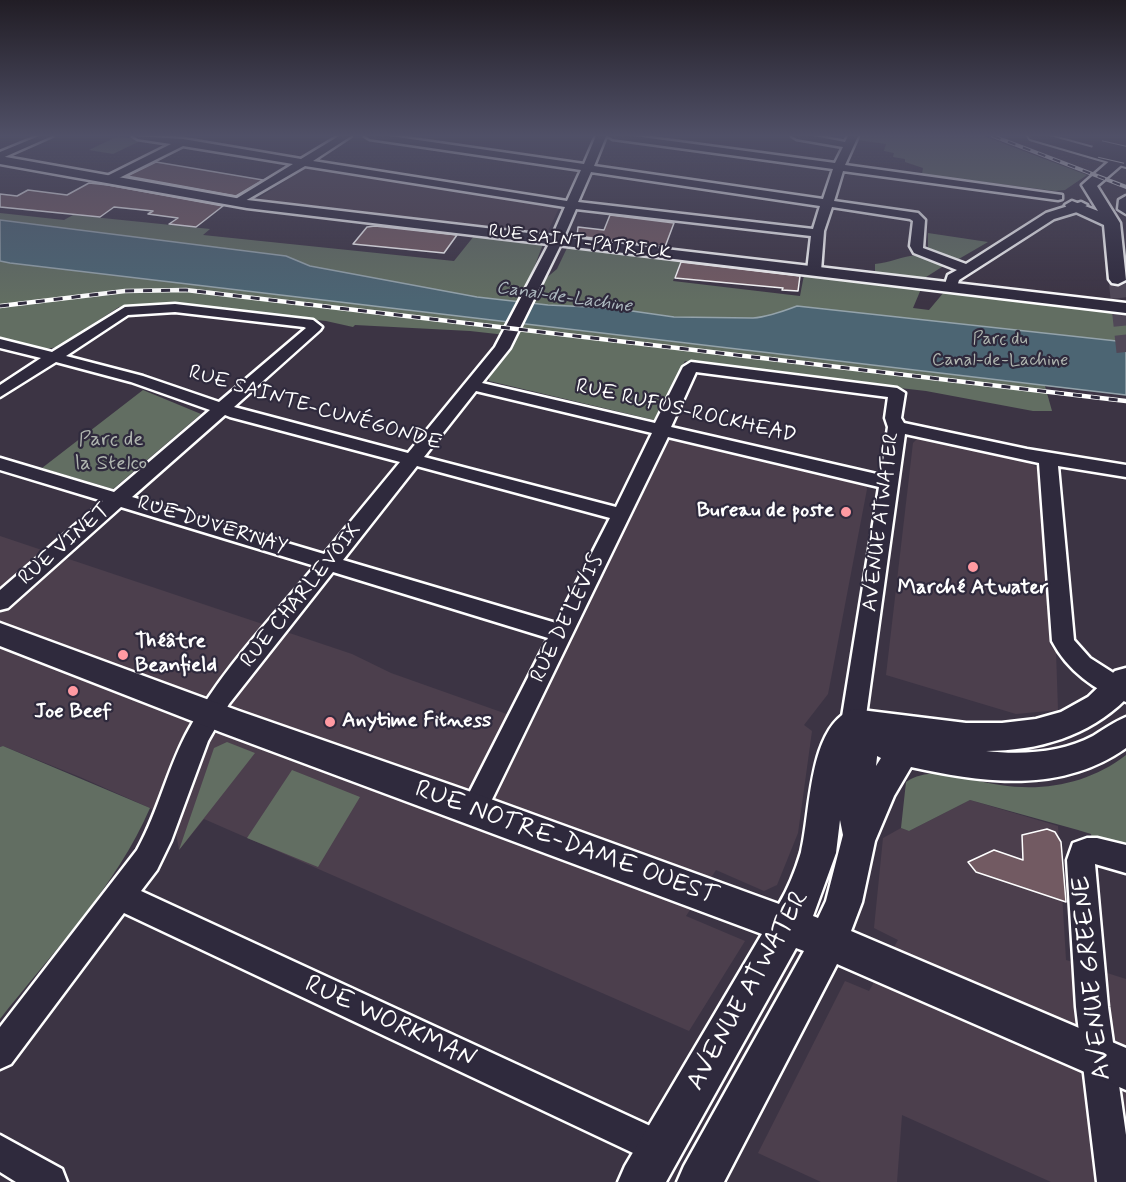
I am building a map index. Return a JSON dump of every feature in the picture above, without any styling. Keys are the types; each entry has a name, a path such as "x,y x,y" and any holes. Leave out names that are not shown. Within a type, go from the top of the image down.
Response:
{"main road":[{"name":"RUE SAINT-PATRICK","path":"177,191 238,202 1126,308"},
{"path":"1074,200 1082,191"},
{"path":"1074,200 1092,194 1106,210 1112,223 1118,279"},
{"path":"1074,200 1112,223"},
{"path":"1126,200 1126,209"},
{"name":"RUE NOTRE-DAME OUEST","path":"0,634 829,940 1112,1064"},
{"path":"853,723 957,737 1017,736 1045,731 1078,719 1103,704 1124,687"},
{"path":"853,723 881,742 903,751 981,767 1029,768 1081,757 1107,745 1126,731"},
{"name":"AVENUE ATWATER","path":"853,723 861,757 856,788 858,841"},
{"name":"AVENUE ATWATER","path":"650,1165 789,927 809,882 818,853 835,748 853,723"},
{"name":"AVENUE ATWATER","path":"711,1179 829,940 844,902 858,841 885,780 903,751"}],"street":[{"path":"238,202 256,191"},
{"path":"483,191 571,205 818,233"},
{"name":"RUE CHARLEVOIX","path":"0,1053 141,869 157,842 196,737 221,696 474,386 502,348 539,278 577,191"},
{"path":"746,191 917,218 919,220 916,246 918,250 966,269"},
{"path":"814,271 818,233 831,191"},
{"path":"1011,191 1074,200"},
{"path":"951,287 951,279 1074,200"},
{"name":"RUE VINET","path":"0,602 314,329 310,324 175,308 125,311 52,357"},
{"name":"RUE SAINTE-CUNÉGONDE","path":"0,343 137,379 222,409 619,514"},
{"path":"0,392 52,357"},
{"name":"RUE DE LÉVIS","path":"474,809 691,367 897,393"},
{"name":"RUE RUFUS-ROCKHEAD","path":"474,386 889,483"},
{"name":"AVENUE ATWATER","path":"853,723 897,427 893,418 897,393"},
{"path":"897,427 1048,459 1126,471"},
{"path":"1048,459 1063,641 1078,661 1124,687"},
{"name":"RUE DUVERNAY","path":"0,464 562,633"},
{"name":"AVENUE GREENE","path":"1115,1182 1112,1064 1090,983 1081,860 1082,855 1089,850 1126,859"},
{"name":"RUE WORKMAN","path":"121,897 650,1165"},
{"path":"0,1152 49,1182"}],"shaded area":[{"path":"270,191 455,191 559,208 547,233 544,234 256,200"},
{"path":"668,439 866,486 867,489 828,694 804,725 812,731 798,833 777,885 764,891 716,870 686,916 745,941 689,1031 204,819 179,850 174,822 150,808 80,777 3,746 0,747 0,536 352,654 391,673 532,723 548,689 545,687 627,516"},
{"path":"917,439 1029,462 1037,468 1038,480 1041,481 1050,645 1056,652 1058,710 1016,714 886,675 913,443"},
{"path":"970,800 1058,826 1066,960 1126,979 1126,1182 1051,1182 902,1115 897,1182 821,1182 758,1153 845,981 869,991 898,940 874,928 883,838 901,828 909,831"}],"green space":[{"name":"Parc du Canal-de-Lachine","path":"0,213 64,220 73,215 210,229 203,235 454,261 474,236 543,244 531,276 545,279 557,269 567,248 572,247 681,260 673,281 800,296 804,275 921,289 913,308 929,310 944,292 1126,312 1126,395 1045,386 1052,411 1033,411 926,391 700,365 685,361 654,420 489,381 489,376 515,336 470,331 355,325 353,327 326,321 170,304 119,307 57,347 46,349 0,337"},
{"path":"928,233 988,242 957,260 928,249"},
{"path":"917,255 945,265 923,279 875,273 875,264"},
{"name":"Parc de la Stelco","path":"143,390 201,414 113,489 42,468"},
{"path":"227,742 255,753 179,850 214,748"},
{"path":"3,746 150,808 120,864 102,891 0,1019 0,747"},
{"path":"1126,755 1126,849 1092,839 1091,834 970,800 909,831 901,828 906,782 917,777 940,774 1017,787 1050,786 1082,779 1112,765"},
{"path":"292,770 360,797 318,867 247,838"}],"water":[{"path":"0,220 286,256 310,266 477,297 548,305 611,308 674,317 753,318 797,306 1126,342 1126,395 10,263 0,261"}],"building":[{"path":"26,191 37,191 67,195 74,191 142,191 223,206 196,227 169,224 178,218 148,214 153,211 114,207 100,217 0,207 0,194 17,196"},
{"path":"210,191 244,191 236,196"},
{"path":"610,215 674,223 665,247 577,236 578,227 604,230"},
{"path":"367,227 457,235 444,253 353,244"},
{"path":"681,262 800,276 798,291 675,278"},
{"path":"1047,829 1055,832 1061,842 1066,902 976,872 968,862 994,850 1023,860 1022,835"}],"tunnel":[{"path":"1118,279 1126,352"}],"railway":[{"path":"0,306 125,291 186,290 1126,401"}],"place":[{"name":"Bureau de poste","path":"846,512"},
{"name":"Marché Atwater","path":"973,567"},
{"name":"Théâtre Beanfield","path":"123,655"},
{"name":"Joe Beef","path":"73,691"},
{"name":"Anytime Fitness","path":"330,722"}],"water label":[{"name":"Canal-de-Lachine","path":"564,298"}]}
